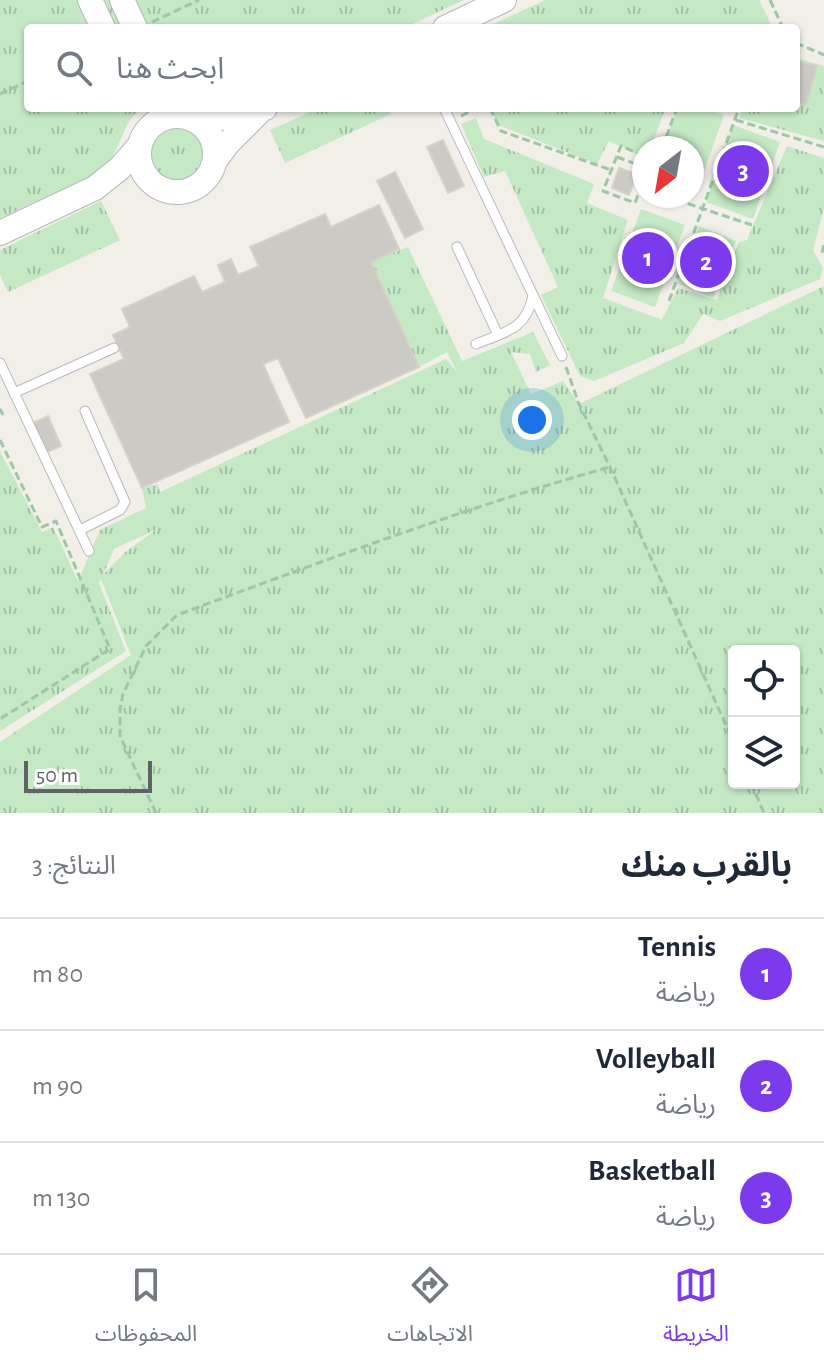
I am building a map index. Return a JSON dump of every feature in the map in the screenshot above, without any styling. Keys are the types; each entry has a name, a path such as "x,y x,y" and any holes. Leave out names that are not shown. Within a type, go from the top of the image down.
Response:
{"street":[{"path":"90,0 101,24"},
{"path":"122,0 142,24"},
{"path":"453,24 504,0"},
{"path":"140,112 143,138 139,157 142,169 159,188"},
{"path":"0,233 95,188 120,168 153,124 162,119 184,115 216,119 249,112"},
{"path":"95,188 143,186 172,192 186,191 199,185 209,175 228,143 260,112"},
{"path":"184,115 204,128 211,138 215,150 214,162"}],"lane":[{"path":"446,112 562,356"},
{"path":"457,247 498,335"},
{"path":"476,344 523,322 533,296"},
{"path":"14,393 114,348"},
{"path":"0,363 89,551"},
{"path":"80,530 120,510 125,502 85,411"}],"path":[{"path":"145,24 199,0"},
{"path":"770,0 781,24"},
{"path":"800,45 824,55"},
{"path":"0,94 24,83"},
{"path":"459,117 469,112"},
{"path":"492,112 501,131 611,170"},
{"path":"666,136 676,112"},
{"path":"669,301 738,112"},
{"path":"735,119 824,147"},
{"path":"632,151 621,146 603,191 632,202"},
{"path":"617,157 632,163"},
{"path":"699,208 752,225"},
{"path":"824,245 824,254"},
{"path":"562,356 579,404 728,730"},
{"path":"0,440 42,527 56,521 110,649 0,719"},
{"path":"156,813 120,736 120,709 123,694 146,646 177,615 451,515 610,467"},
{"path":"754,789 764,813"}],"green space":[{"path":"0,0 464,0 413,24 24,24 24,112 137,112 129,121 113,156 99,172 0,218"},
{"path":"545,0 759,0 771,24 494,24"},
{"path":"800,59 824,66 824,141 739,118 741,112 800,112"},
{"path":"310,112 391,114 285,163 270,130"},
{"path":"492,112 664,112 655,136 632,136 632,152 609,141 597,164 498,125"},
{"path":"676,112 716,112 724,115 704,172 704,136 667,136"},
{"path":"476,118 484,139 594,184 587,203 628,220 603,298 662,320 678,288 717,300 739,242 747,240 787,146 824,158 824,208 813,250 823,268 820,279 720,321 703,314 684,343 594,381 580,376 541,295 558,287 505,171 484,177 461,124"},
{"path":"175,121 196,130 205,151 196,172 175,181 154,172 145,151 154,130"},
{"path":"733,125 780,142 753,219 706,202"},
{"path":"101,201 120,240 8,292 0,275 0,250"},
{"path":"641,209 685,225 655,307 611,291"},
{"path":"699,226 736,241 713,298 677,283"},
{"path":"408,247 462,361 533,332 550,365 536,372 530,354 511,352 531,394 563,381 579,404 824,286 824,813 0,813 0,742 131,655 101,579 99,583 126,651 0,731 0,451 42,532 53,527 78,581 100,530 146,508 142,488 158,484 160,492 446,359 457,372 447,352 419,367 371,262","holes":["157,529 124,553 103,575 114,549"]}],"building":[{"path":"800,62 817,66 806,105 800,103"},
{"path":"443,140 464,186 448,193 427,147"},
{"path":"619,168 632,172 629,195 612,188"},
{"path":"395,172 423,229 405,238 377,181"},
{"path":"379,205 399,249 371,262 419,367 306,418 278,358 263,364 289,422 142,488 90,374 124,359 113,335 130,327 122,309 194,276 202,292 225,282 218,265 231,259 238,275 259,266 250,247 325,214 331,227"},
{"path":"48,416 61,446 47,452 33,423"}],"place":[{"name":"Basketball","path":"743,171"},
{"name":"Tennis","path":"648,258"},
{"name":"Volleyball","path":"706,262"}]}
